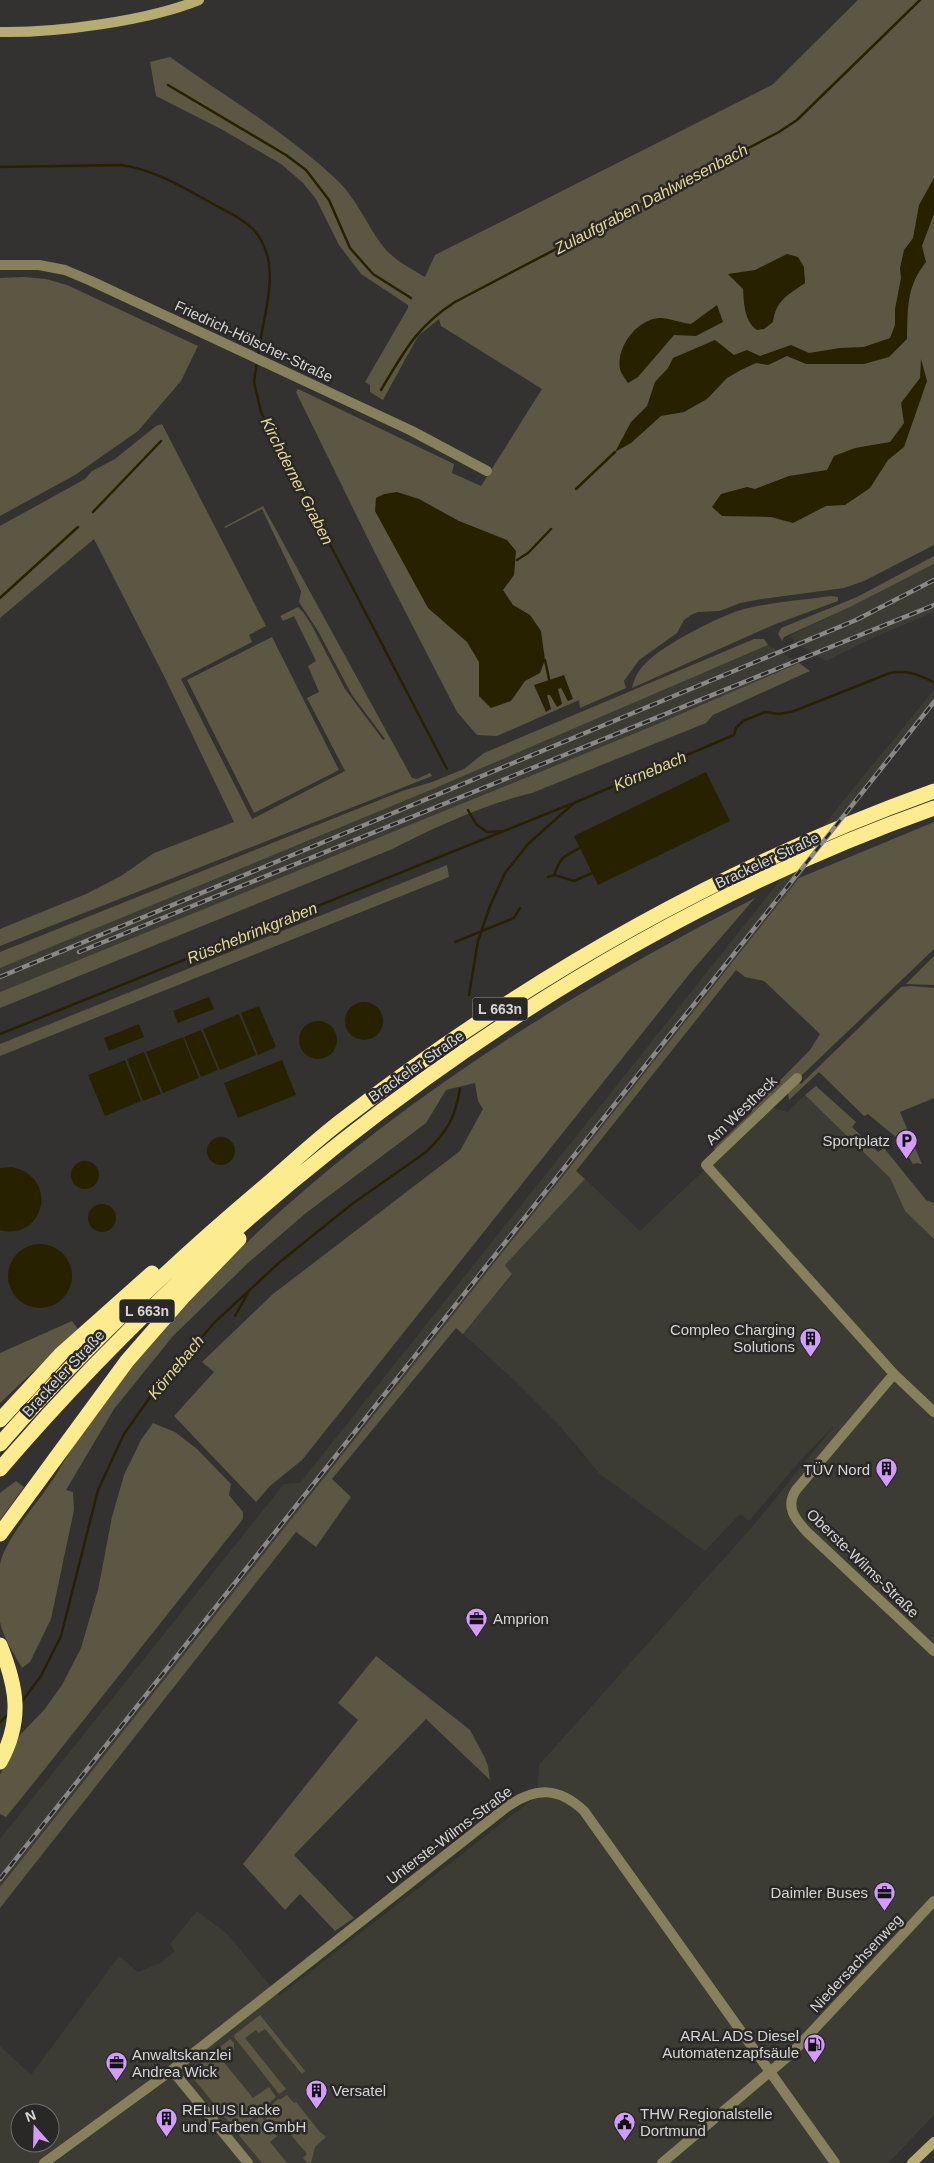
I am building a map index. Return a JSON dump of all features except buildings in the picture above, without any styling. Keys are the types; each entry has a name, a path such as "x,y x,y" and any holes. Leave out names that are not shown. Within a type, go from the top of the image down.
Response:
{"highway":[{"name":"Brackeler Straße","path":"0,1444 61,1377 151,1287 342,1120 395,1080 514,1000 645,922 751,866 858,819 932,792"},
{"name":"Brackeler Straße","path":"0,1469 74,1386 156,1303 245,1221 309,1168 406,1093 532,1008 628,950 726,898 811,858 934,808"},
{"path":"0,1534 105,1389 145,1340 214,1264 309,1168"},
{"path":"0,1420 62,1354 147,1277 236,1201 269,1182"},
{"path":"0,1548 15,1524 19,1510"},
{"path":"0,1762 11,1738 16,1705 12,1678 2,1650"}],"street":[{"path":"0,32 72,28 138,17 199,0"},
{"name":"Friedrich-Hölscher-Straße","path":"0,265 39,265 65,270 241,350 412,432 487,471"},
{"name":"Am Westheck","path":"797,1078 706,1164 894,1374"},
{"path":"894,1374 934,1412"},
{"name":"Oberste-Wilms-Straße","path":"894,1374 796,1490 790,1502 791,1510 798,1523 807,1532 934,1651"},
{"name":"Unterste-Wilms-Straße","path":"44,2163 172,2070 508,1806 519,1798 541,1791 563,1796 574,1801 584,1811 835,2163"},
{"name":"Niedersachsenweg","path":"662,2163 791,2054 934,1901"},
{"path":"172,2070 248,2163"},
{"path":"912,2163 934,2142"}],"shaded area":[{"path":"858,0 934,0 934,545 864,581 844,588 740,603 720,611 698,612 684,620 677,633 639,660 624,681 626,688 580,708 579,700 497,736 477,735 457,712 372,547 296,392 298,389 454,464 452,473 481,486 542,389 441,326 439,319 418,336 383,400 370,392 370,385 365,382 408,305 361,274 339,245 316,199 303,183 281,164 221,129 156,96 150,62 170,57 257,116 320,164 345,189 386,250 402,263 425,277 435,255 772,85"},
{"path":"934,178 934,214 922,246 926,262 919,271 911,289 907,339 889,357 864,364 806,364 787,356 768,365 756,363 727,378 707,399 684,412 661,416 631,443 615,452 631,422 647,406 655,382 668,368 673,358 715,340 734,355 747,350 760,356 791,345 809,353 840,348 864,347 890,338 895,325 895,309 904,250 913,238 919,205"},
{"path":"787,254 798,257 804,267 805,283 780,303 773,322 764,329 757,330 747,317 743,289 728,274 755,270"},
{"path":"24,277 46,279 67,285 198,346 181,381 138,431 75,475 0,516 0,278"},
{"path":"717,305 723,322 696,336 674,335 638,377 628,383 620,369 621,352 625,343 636,329 643,323 660,318 691,324"},
{"path":"921,359 927,381 904,447 888,460 870,488 845,505 826,506 793,523 771,517 722,516 712,507 721,494 747,487 755,489 789,476 827,470 834,456 855,448 890,442 904,423 901,403 920,378"},
{"path":"162,424 266,626 249,635 252,642 181,679 252,819 345,771 307,698 319,692 308,666 316,661 294,616 283,621 280,616 298,607 303,612 345,689 383,740 385,739 352,695 318,631 299,602 301,591 262,509 224,527 263,506 412,778 417,779 430,773 432,776 0,946 0,929 86,894 121,876 154,853 234,822 165,678 94,539 0,618 0,526 85,479 92,471 115,459 156,426"},
{"path":"397,492 419,499 459,521 507,540 516,551 514,575 503,590 513,605 530,615 541,631 545,660 540,673 525,681 511,701 491,708 479,696 479,662 467,642 428,608 375,511 376,498 384,494"},
{"path":"934,556 934,564 850,607 784,637 782,641 778,634 781,628 857,597"},
{"path":"934,564 934,612 866,641 826,661 794,642 791,635"},
{"path":"831,596 838,597 838,601 773,625 632,688 639,671 655,655 679,639 721,617 744,609"},
{"path":"272,637 339,770 254,813 187,680"},
{"path":"754,639 764,639 768,645 433,789 0,968 0,952 402,791 432,782 464,769 484,753"},
{"path":"768,645 799,663 655,725 0,992 0,968 433,789"},
{"path":"799,663 810,671 713,715 706,723 532,793 460,817 390,850 0,1008 0,992 655,725"},
{"path":"564,675 573,699 568,701 561,688 558,689 562,704 557,707 550,695 547,695 551,709 546,712 534,685"},
{"path":"934,690 934,705 718,982 0,1887 0,1839 284,1484 300,1483 852,790"},
{"path":"706,772 730,821 598,885 574,836"},
{"path":"934,822 934,949 800,1077 796,1073 715,1150 714,1148 752,1112 751,1110 810,1050 820,1034 764,981 745,977 736,970 576,1171 585,1179 505,1265 512,1274 463,1334 456,1328 332,1479 351,1497 316,1547 296,1532 0,1908 0,1887 799,878"},
{"path":"447,865 449,877 0,1056 0,1044"},
{"path":"755,898 691,972 302,1460 270,1486 256,1502 174,1416 214,1372 202,1362 273,1294 460,1151 483,1109 478,1101 475,1083 446,1090 426,1123 306,1213 249,1262 173,1336 114,1409 66,1490 73,1492 74,1510 51,1619 30,1662 22,1668 6,1639 0,1622 0,1565 4,1551 52,1481 105,1397 190,1299 261,1229 336,1164 414,1104 495,1048 579,995 666,945"},
{"path":"934,956 934,985 906,984"},
{"path":"901,987 934,988 934,1098 900,1112 922,1164 913,1164 897,1138 868,1114 864,1116 819,1072 789,1100 788,1093 798,1081 801,1084"},
{"path":"209,997 214,1009 178,1023 173,1011"},
{"path":"364,1002 377,1008 383,1021 377,1034 364,1040 351,1034 345,1021 351,1008"},
{"path":"259,1006 276,1047 258,1055 241,1013"},
{"path":"239,1014 256,1055 220,1070 203,1029"},
{"path":"318,1021 331,1027 337,1040 331,1053 318,1059 305,1053 299,1040 305,1027"},
{"path":"139,1024 144,1037 109,1051 104,1038"},
{"path":"201,1030 218,1070 201,1077 184,1037"},
{"path":"183,1037 199,1078 163,1093 146,1052"},
{"path":"144,1052 161,1094 143,1101 127,1059"},
{"path":"125,1060 141,1101 105,1116 88,1075"},
{"path":"282,1060 296,1095 238,1118 224,1083"},
{"path":"816,1086 856,1122 852,1127 878,1152 884,1148 926,1200 934,1203 934,1239 905,1211 890,1178 805,1095"},
{"path":"805,1095 890,1178 905,1211 934,1239 934,2115 888,2163 0,2163 0,2046 31,2075 119,1956 138,1972 160,1963 175,1951 170,1944 197,1911 227,1934 279,1996 537,1796 539,1765 753,1526 834,1426 805,1455 749,1521 740,1514 705,1551 600,1474 561,1427 511,1377 463,1334 512,1275 505,1265 585,1179 640,1231 770,1107 787,1112"},
{"path":"221,1137 231,1141 235,1151 231,1161 221,1165 211,1161 207,1151 211,1141"},
{"path":"85,1161 95,1165 99,1175 95,1185 85,1189 75,1185 71,1175 75,1165"},
{"path":"12,1167 27,1173 37,1183 41,1195 40,1207 36,1218 27,1227 15,1231 0,1230 0,1168"},
{"path":"102,1204 112,1208 116,1218 112,1228 102,1232 92,1228 88,1218 92,1208"},
{"path":"34,1244 46,1244 63,1253 70,1264 72,1276 70,1288 63,1299 46,1308 34,1308 22,1303 13,1294 8,1282 8,1270 13,1258 22,1249"},
{"path":"72,1321 78,1329 0,1403 0,1353"},
{"path":"153,1423 175,1432 197,1449 231,1484 229,1495 243,1512 243,1519 6,1817 0,1814 0,1775 20,1735 44,1710 62,1685 81,1648 98,1590 112,1517 124,1475 141,1440"},
{"path":"16,1481 24,1487 0,1520 0,1493"},
{"path":"376,1656 470,1730 488,1766 490,1780 426,1719 294,1855 354,1918 335,1931 300,1894 285,1910 243,1864 358,1720 338,1703"},
{"path":"260,2015 305,2071 302,2074 265,2029 259,2033 256,2030 245,2038 286,2089 279,2094 234,2037 234,2035"},
{"path":"230,2039 234,2043 234,2049 222,2060 253,2098 269,2087 276,2097 237,2132 191,2073 196,2066"},
{"path":"287,2095 294,2103 296,2102 326,2137 315,2147 311,2163 307,2163 303,2158 307,2154 286,2129 279,2135 262,2114 278,2099"},
{"path":"261,2116 277,2136 270,2142 287,2163 262,2163 238,2134"}],"waterway":[{"name":"Zulaufgraben Dahlwiesenbach","path":"381,390 412,341 442,311 455,302 779,132 797,120 920,0"},
{"path":"168,85 286,155 306,170 329,200 350,248 373,274 411,298"},
{"name":"Kirchderner Graben","path":"0,167 121,165 134,167 170,180 246,222 259,237 265,250 270,275 258,356"},
{"name":"Kirchderner Graben","path":"257,361 254,382 261,412 447,769"},
{"path":"93,512 161,441"},
{"path":"576,489 615,452"},
{"path":"0,598 78,527"},
{"path":"517,560 528,553 551,529"},
{"path":"545,660 549,679"},
{"name":"Körnebach","path":"469,995 478,941 490,906 505,873 528,844 574,803 734,735 736,728 743,721 765,712 779,714 794,711 890,673 912,673 933,682"},
{"name":"Kirchderner Graben","path":"468,810 476,824 487,832 504,831 571,804"},
{"name":"Rüschebrinkgraben","path":"0,1034 504,831"},
{"path":"554,875 558,864 563,858 580,848"},
{"path":"548,877 554,875 574,881 592,873"},
{"path":"455,942 514,918 520,908"},
{"name":"Körnebach","path":"20,1704 41,1676 61,1636 98,1490 124,1434 153,1393 215,1322 281,1261 352,1204 426,1152 449,1124 456,1108 460,1089"},
{"path":"235,1316 249,1291"},
{"name":"Körnebach","path":"0,1722 9,1714"}],"railway":[{"path":"0,977 856,620 934,580"},
{"path":"79,952 934,605"},
{"path":"0,1879 934,702"}],"place":[{"name":"Sportplatz","path":"906,1159"},
{"name":"Compleo Charging Solutions","path":"811,1357"},
{"name":"TÜV Nord","path":"886,1488"},
{"name":"Amprion","path":"477,1637"},
{"name":"Daimler Buses","path":"884,1911"},
{"name":"ARAL ADS Diesel Automatenzapfsäule","path":"815,2063"},
{"name":"Anwaltskanzlei Andrea Wick","path":"116,2082"},
{"name":"Versatel","path":"316,2109"},
{"name":"RELIUS Lacke und Farben GmbH","path":"166,2137"},
{"name":"THW Regionalstelle Dortmund","path":"624,2141"}]}
